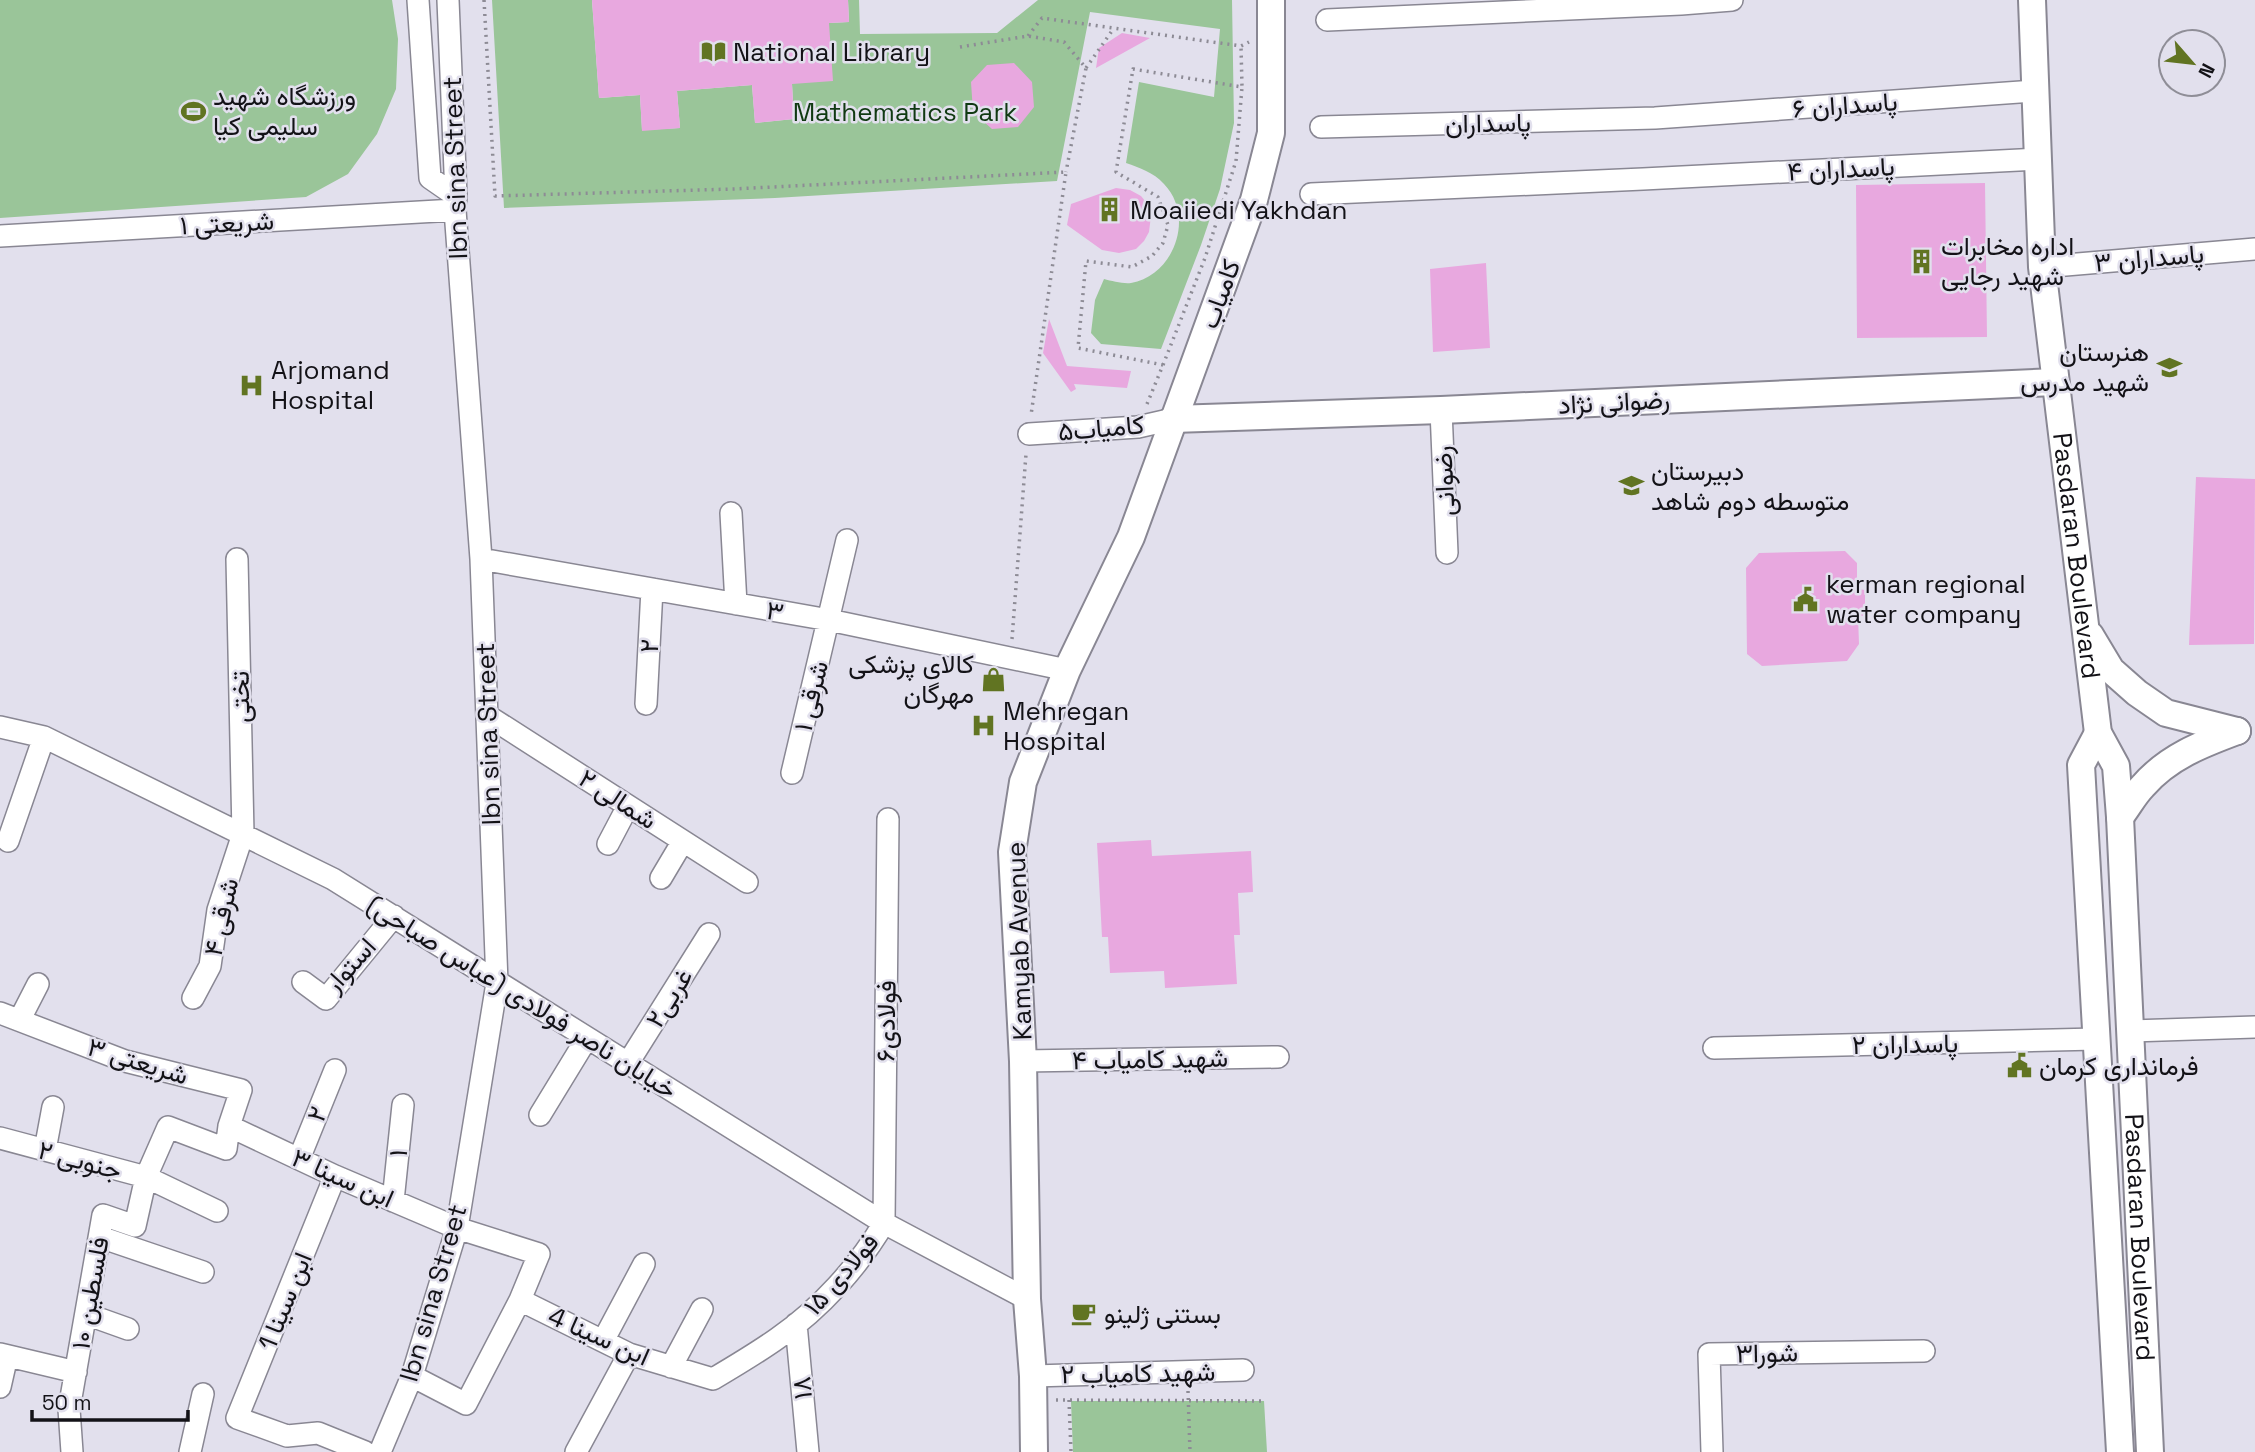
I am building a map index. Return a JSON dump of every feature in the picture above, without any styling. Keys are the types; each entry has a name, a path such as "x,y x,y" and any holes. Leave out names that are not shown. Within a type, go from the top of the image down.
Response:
{"main road":[{"name":"کامیاب","path":"1173,419 1254,200 1271,133 1271,0"},
{"name":"Pasdaran Boulevard","path":"2032,0 2042,267 2098,733 2116,766 2150,1452"},
{"name":"رضوانی نژاد","path":"1173,419 1441,410 2055,382"},
{"name":"Kamyab Avenue","path":"1034,1452 1027,1299 1023,1061 1012,852 1023,782 1067,670 1131,537 1173,419"},
{"path":"2086,630 2111,670 2137,693 2166,713 2246,731"},
{"path":"2120,817 2142,786 2167,763 2198,746 2246,731"},
{"name":"Pasdaran Boulevard","path":"2098,733 2081,765 2120,1452"}],"street":[{"path":"418,0 430,178 455,203"},
{"name":"Ibn sina Street","path":"380,1452 412,1376 457,1228 497,983 481,559 455,203 448,0"},
{"path":"1326,20 1732,0"},
{"name":"پاسداران ۶","path":"1655,118 2035,91"},
{"name":"پاسداران","path":"1321,127 1655,118"},
{"name":"پاسداران ۴","path":"1311,194 2038,159"},
{"name":"شریعتی ۱","path":"0,236 455,203"},
{"name":"پاسداران ۳","path":"2042,267 2255,249"},
{"name":"رضوانی","path":"1441,410 1447,552"},
{"name":"کامیاب۵","path":"1029,434 1138,426 1173,419"},
{"path":"731,513 736,604"},
{"name":"۱ شرقی","path":"792,773 847,540"},
{"name":"تختی","path":"237,559 243,834"},
{"name":"۳","path":"481,559 829,620 1067,670"},
{"name":"۲","path":"646,704 652,589"},
{"name":"۲ شمالی","path":"488,716 747,882"},
{"name":"خیابان ناصر فولادی (عباس صباحی)","path":"0,727 44,737 333,879 884,1223 1027,1299"},
{"path":"8,841 44,737"},
{"path":"608,844 628,806"},
{"name":"فولادی۶","path":"884,1223 888,819"},
{"name":"۴ شرقی","path":"193,998 210,966 218,910 243,834"},
{"path":"662,878 683,841"},
{"name":"استوار","path":"303,982 326,999 394,916"},
{"name":"غربی۲","path":"628,1063 709,934"},
{"path":"10,1016 38,984"},
{"name":"شریعتی ۳","path":"10,1016 125,1061 241,1090 229,1126"},
{"path":"2131,1031 2255,1027"},
{"path":"540,1115 587,1038"},
{"name":"پاسداران ۲","path":"1714,1048 2096,1039"},
{"name":"شهید کامیاب ۴","path":"1023,1061 1278,1057"},
{"name":"۲","path":"299,1159 335,1070"},
{"name":"۱","path":"393,1201 403,1105"},
{"path":"46,1150 53,1107"},
{"name":"ابن سینا ۳","path":"229,1126 335,1176 457,1228"},
{"name":"۲ جنوبی","path":"0,1138 146,1177 168,1127 226,1149 229,1126"},
{"name":"ابن سینا 1","path":"335,1176 237,1418 287,1436 318,1433 365,1452"},
{"path":"146,1177 217,1211"},
{"name":"فلسطین ۱۰","path":"72,1452 69,1409 103,1215 135,1226 146,1177"},
{"name":"فولادی ۱۵","path":"796,1324 825,1300 884,1223"},
{"name":"ابن سینا 4","path":"457,1228 538,1254 520,1300 628,1354 713,1379 780,1338 796,1324"},
{"path":"100,1237 203,1272"},
{"path":"603,1341 644,1264"},
{"path":"412,1376 466,1404 520,1300"},
{"path":"671,1367 702,1309"},
{"path":"86,1314 128,1329"},
{"name":"۱۸","path":"796,1324 808,1452"},
{"name":"شورا۳","path":"1712,1452 1709,1354 1924,1351"},
{"path":"583,1449 628,1354"},
{"path":"0,1387 3,1355 76,1371"},
{"name":"شهید کامیاب ۲","path":"1033,1388 1188,1371 1243,1370"},
{"path":"190,1452 202,1394"}],"path":[{"path":"484,0 495,196 747,188 1066,172"},
{"path":"1028,36 1042,18 1241,46 1272,30"},
{"path":"1011,658 1029,434 1066,172 1086,68 1114,28"},
{"path":"960,47 1028,36 1064,42 1086,68"},
{"path":"1138,426 1205,258 1236,162 1242,87 1241,46"},
{"path":"1163,365 1078,348 1086,261 1132,267 1158,250 1168,225 1158,197 1116,172 1133,69 1242,87"},
{"path":"1188,1371 1190,1452"},
{"path":"1033,1388 1069,1400 1264,1401"},
{"path":"1069,1400 1071,1452"}],"green space":[{"name":"ورزشگاه شهید سلیمی کیا","path":"0,0 392,0 398,39 396,89 377,134 348,174 306,197 0,218"},
{"name":"Mathematics Park","path":"492,0 592,0 599,98 640,95 642,130 680,128 677,91 752,85 755,123 794,119 792,84 829,23 849,22 848,0 859,0 860,34 997,33 1038,0 1232,0 1234,123 1220,189 1161,349 1101,344 1091,333 1095,300 1104,279 1131,283 1146,278 1159,269 1176,242 1178,212 1173,197 1164,184 1151,173 1126,163 1139,82 1214,97 1220,29 1090,12 1057,181 775,198 504,208"},
{"path":"1071,1401 1264,1401 1267,1452 1073,1452"}],"building":[{"name":"National Library","path":"592,0 848,0 849,22 829,23 833,81 792,84 794,119 755,123 752,85 677,91 680,128 642,131 640,95 599,98"},
{"path":"1122,33 1150,38 1096,68 1099,48"},
{"path":"1014,63 1032,82 1034,107 1018,127 992,129 973,112 971,82 987,65"},
{"name":"اداره مخابرات شهید رجایی","path":"1985,183 1987,337 1857,338 1856,185"},
{"path":"1116,188 1130,190 1141,196 1151,216 1149,232 1144,241 1136,249 1119,253 1102,250 1067,225 1071,204"},
{"path":"1486,263 1490,348 1433,352 1430,269"},
{"path":"1049,319 1067,366 1131,371 1127,388 1074,384 1076,389 1071,392 1043,353"},
{"path":"2196,477 2255,479 2254,644 2189,645"},
{"path":"1845,551 1857,563 1857,589 1865,590 1865,616 1858,616 1859,644 1847,661 1762,666 1747,654 1746,568 1759,553"},
{"path":"1151,840 1152,856 1251,851 1253,892 1238,893 1240,935 1234,935 1237,984 1165,988 1164,971 1110,973 1108,937 1102,937 1097,843"}],"place":[{"name":"National Library","path":"713,52"},
{"name":"ورزشگاه شهید سلیمی کیا","path":"193,111"},
{"name":"Moaiiedi Yakhdan","path":"1110,210"},
{"name":"اداره مخابرات شهید رجایی","path":"1921,261"},
{"name":"هنرستان شهید مدرس","path":"2169,367"},
{"name":"Arjomand Hospital","path":"251,385"},
{"name":"دبیرستان متوسطه دوم شاهد","path":"1631,486"},
{"name":"kerman regional water company","path":"1806,599"},
{"name":"کالای پزشکی مهرگان","path":"994,679"},
{"name":"Mehregan Hospital","path":"983,726"},
{"name":"فرمانداری کرمان","path":"2019,1066"},
{"name":"بستنی ژلینو","path":"1084,1314"}]}
